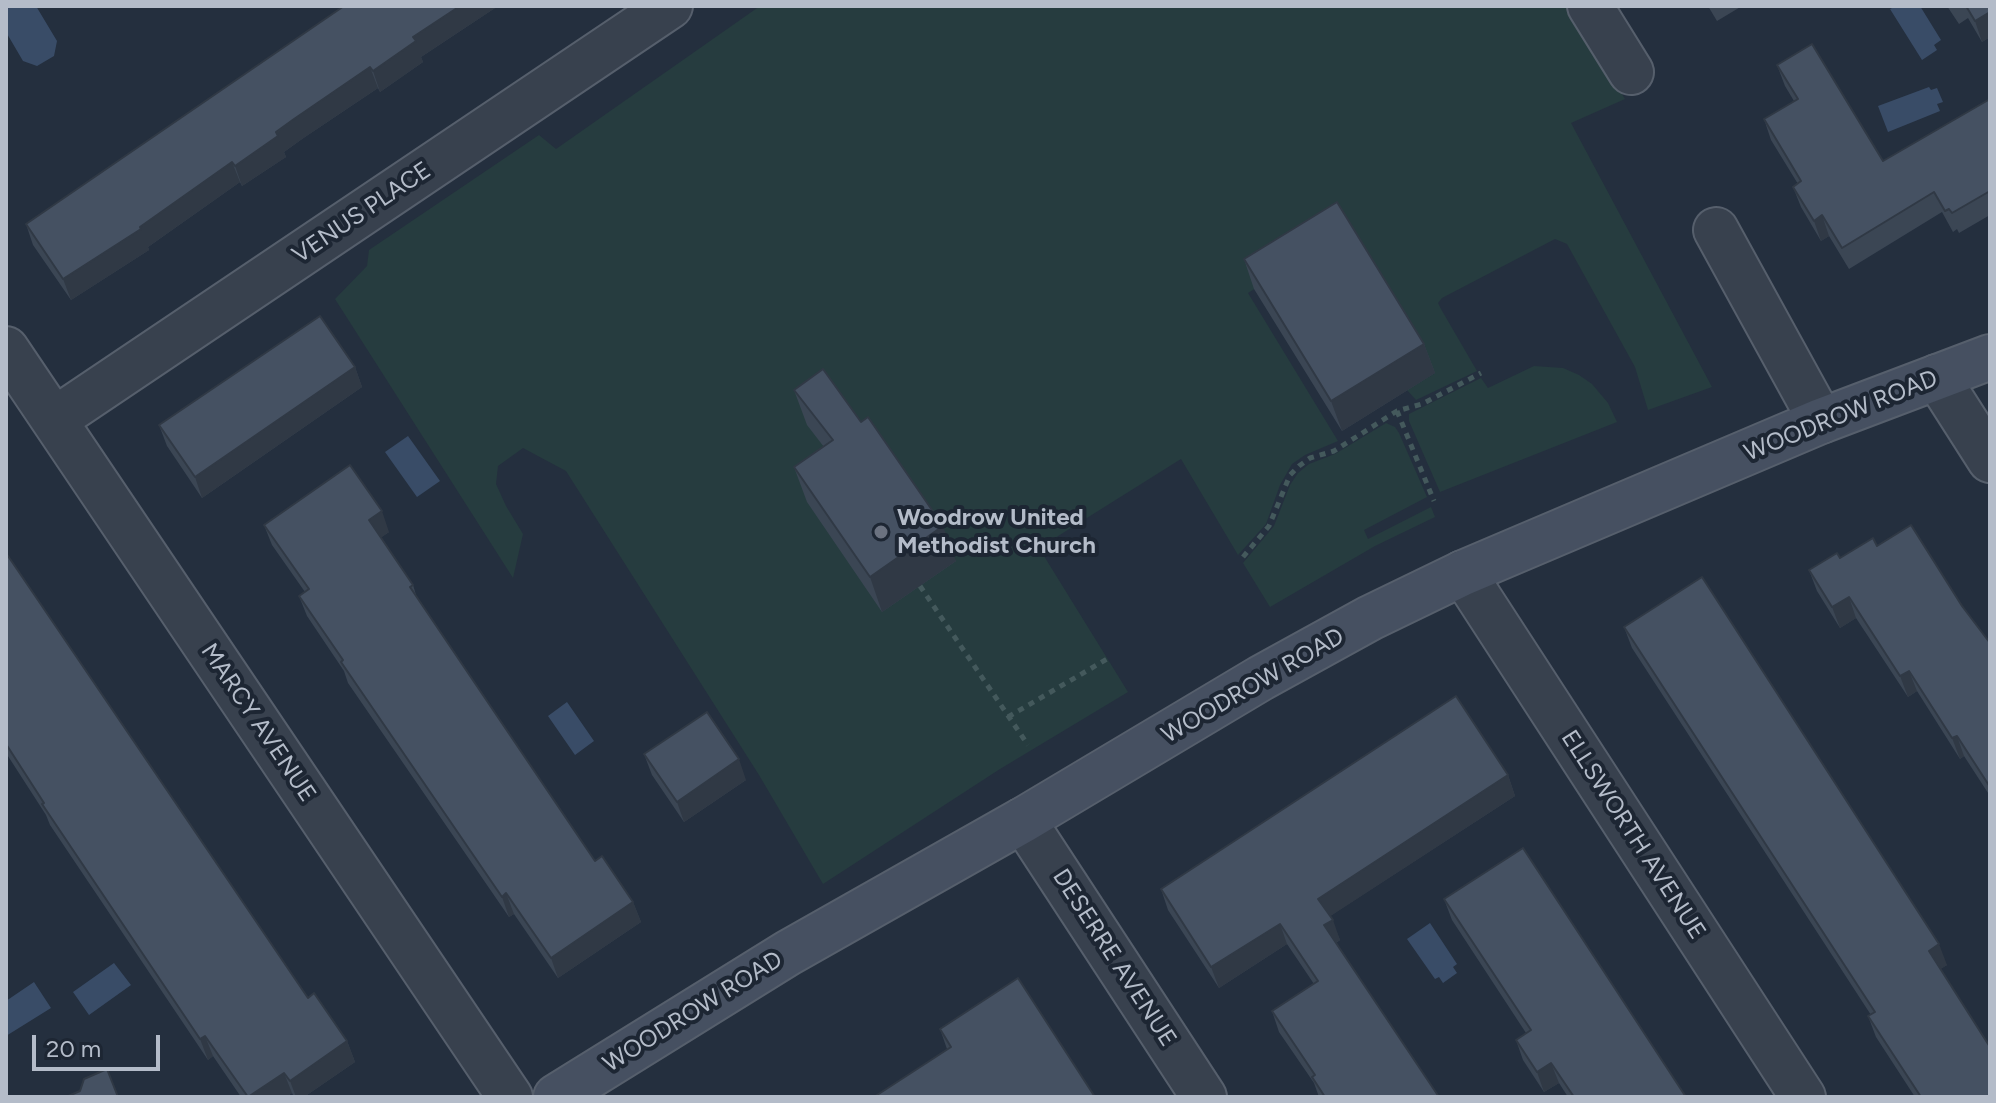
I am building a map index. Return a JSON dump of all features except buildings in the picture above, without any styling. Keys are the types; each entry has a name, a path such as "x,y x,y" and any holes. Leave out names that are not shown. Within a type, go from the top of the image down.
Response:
{"street":[{"name":"VENUS PLACE","path":"54,420 670,6"},
{"path":"1590,6 1631,72"},
{"path":"1716,230 1821,421"},
{"name":"MARCY AVENUE","path":"6,349 510,1097"},
{"name":"WOODROW ROAD","path":"556,1097 788,953 1370,618 1463,573 1821,421 1990,357"},
{"path":"1937,377 1990,460"},
{"name":"ELLSWORTH AVENUE","path":"1463,573 1803,1097"},
{"name":"DESERRE AVENUE","path":"1023,820 1204,1097"}],"path":[{"path":"1243,557 1269,526 1290,475 1299,466 1310,458 1334,451 1397,411 1422,404 1481,373"},
{"path":"1397,411 1434,501"},
{"path":"920,586 1028,745"},
{"path":"1008,717 1107,659"}],"green space":[{"path":"760,6 1567,6 1625,99 1571,123 1712,387 1648,410 1635,367 1567,244 1555,239 1442,298 1438,303 1477,371 1416,400 1407,390 1435,373 1347,231 1248,293 1338,441 1292,464 1280,485 1266,524 1238,555 1181,459 1039,548 1128,692 1000,769 823,884 759,775 566,471 523,448 498,466 496,484 523,534 513,578 335,299 367,266 369,250 539,135 556,149"},
{"path":"1534,366 1563,368 1579,375 1592,384 1608,403 1617,422 1440,492 1409,421 1409,414 1481,378 1488,388"},
{"path":"1386,423 1399,433 1427,497 1364,530 1368,539 1431,507 1435,517 1375,546 1270,607 1243,563 1274,526 1290,485 1309,464 1335,454"}],"water":[{"path":"6,6 36,6 57,41 54,56 37,66 23,61 6,32"},
{"path":"1920,6 1941,40 1934,45 1937,50 1922,60 1890,9"},
{"path":"1929,87 1931,90 1937,88 1943,102 1937,104 1940,111 1888,132 1878,106"},
{"path":"408,436 440,481 417,497 385,452"},
{"path":"567,702 594,741 575,755 548,716"},
{"path":"1430,923 1457,964 1453,967 1457,973 1443,983 1439,977 1435,979 1407,939"},
{"path":"114,963 131,985 89,1015 73,992"},
{"path":"34,982 51,1008 6,1036 6,1001"}],"place":[{"name":"Woodrow United Methodist Church","path":"881,532"}]}
